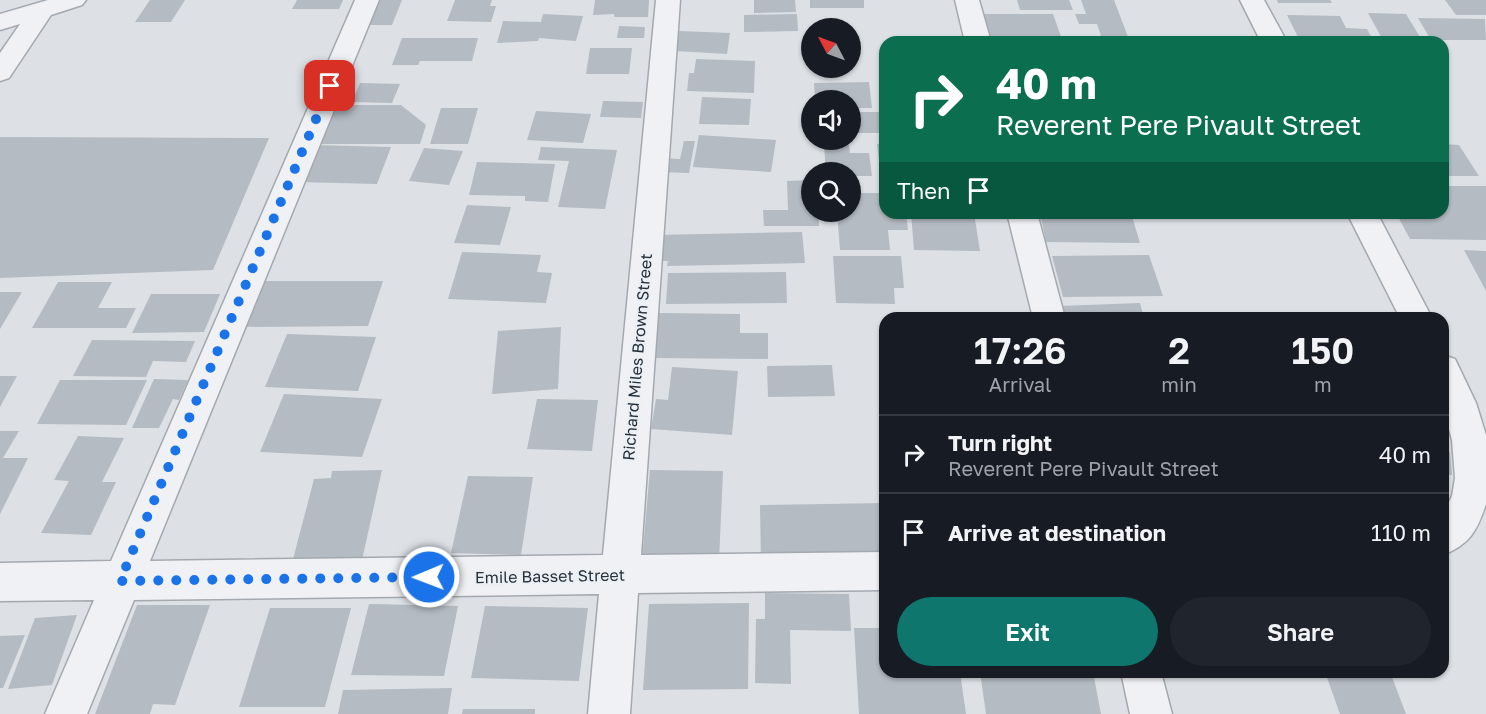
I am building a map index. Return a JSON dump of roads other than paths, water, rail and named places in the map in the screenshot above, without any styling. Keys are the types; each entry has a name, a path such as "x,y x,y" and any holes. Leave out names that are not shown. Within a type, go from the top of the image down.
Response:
{"street":[{"path":"0,22 74,0"},
{"path":"66,714 120,581 367,0"},
{"name":"Richard Miles Brown Street","path":"609,714 668,0"},
{"path":"967,0 976,36"},
{"path":"1252,0 1271,36"},
{"path":"0,72 42,10"},
{"path":"1024,219 1047,312"},
{"path":"1365,219 1413,312"},
{"path":"1449,381 1466,414 1478,465 1472,502 1449,534"},
{"name":"Emile Basset Street","path":"0,582 879,571"},
{"path":"1142,678 1151,714"}]}
